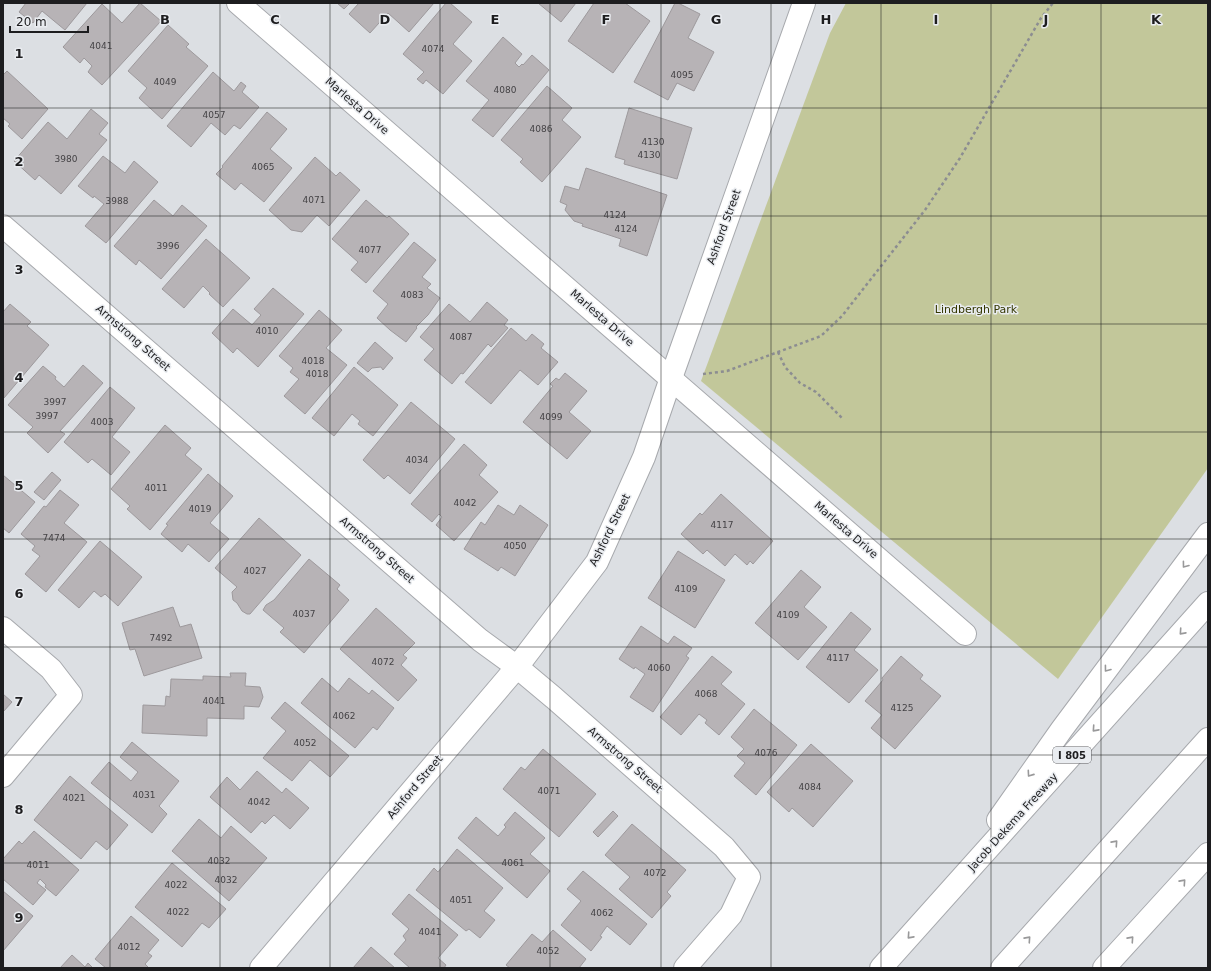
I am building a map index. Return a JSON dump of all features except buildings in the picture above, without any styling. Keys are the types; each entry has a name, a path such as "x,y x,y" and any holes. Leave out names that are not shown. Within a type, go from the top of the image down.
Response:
{"main road":[{"name":"Marlesta Drive","path":"238,3 965,634"},
{"name":"Ashford Street","path":"261,968 517,667 597,562 644,458 804,3"},
{"name":"Armstrong Street","path":"3,226 480,640 517,667 724,847 749,877 731,916 685,968"},
{"path":"936,907 1062,729 1208,534"},
{"name":"Jacob Dekema Freeway","path":"881,968 1208,603"},
{"path":"3,628 51,669 71,695 3,776"},
{"path":"1002,968 1208,739"},
{"path":"1104,968 1208,854"}],"path":[{"path":"671,378 727,371 821,336 842,316 925,210 960,158 1041,18 1053,3"},
{"path":"778,352 785,367 800,383 816,392 842,418"}],"green space":[{"name":"Lindbergh Park","path":"846,3 1208,3 1208,468 1058,679 701,381 830,33"}]}
